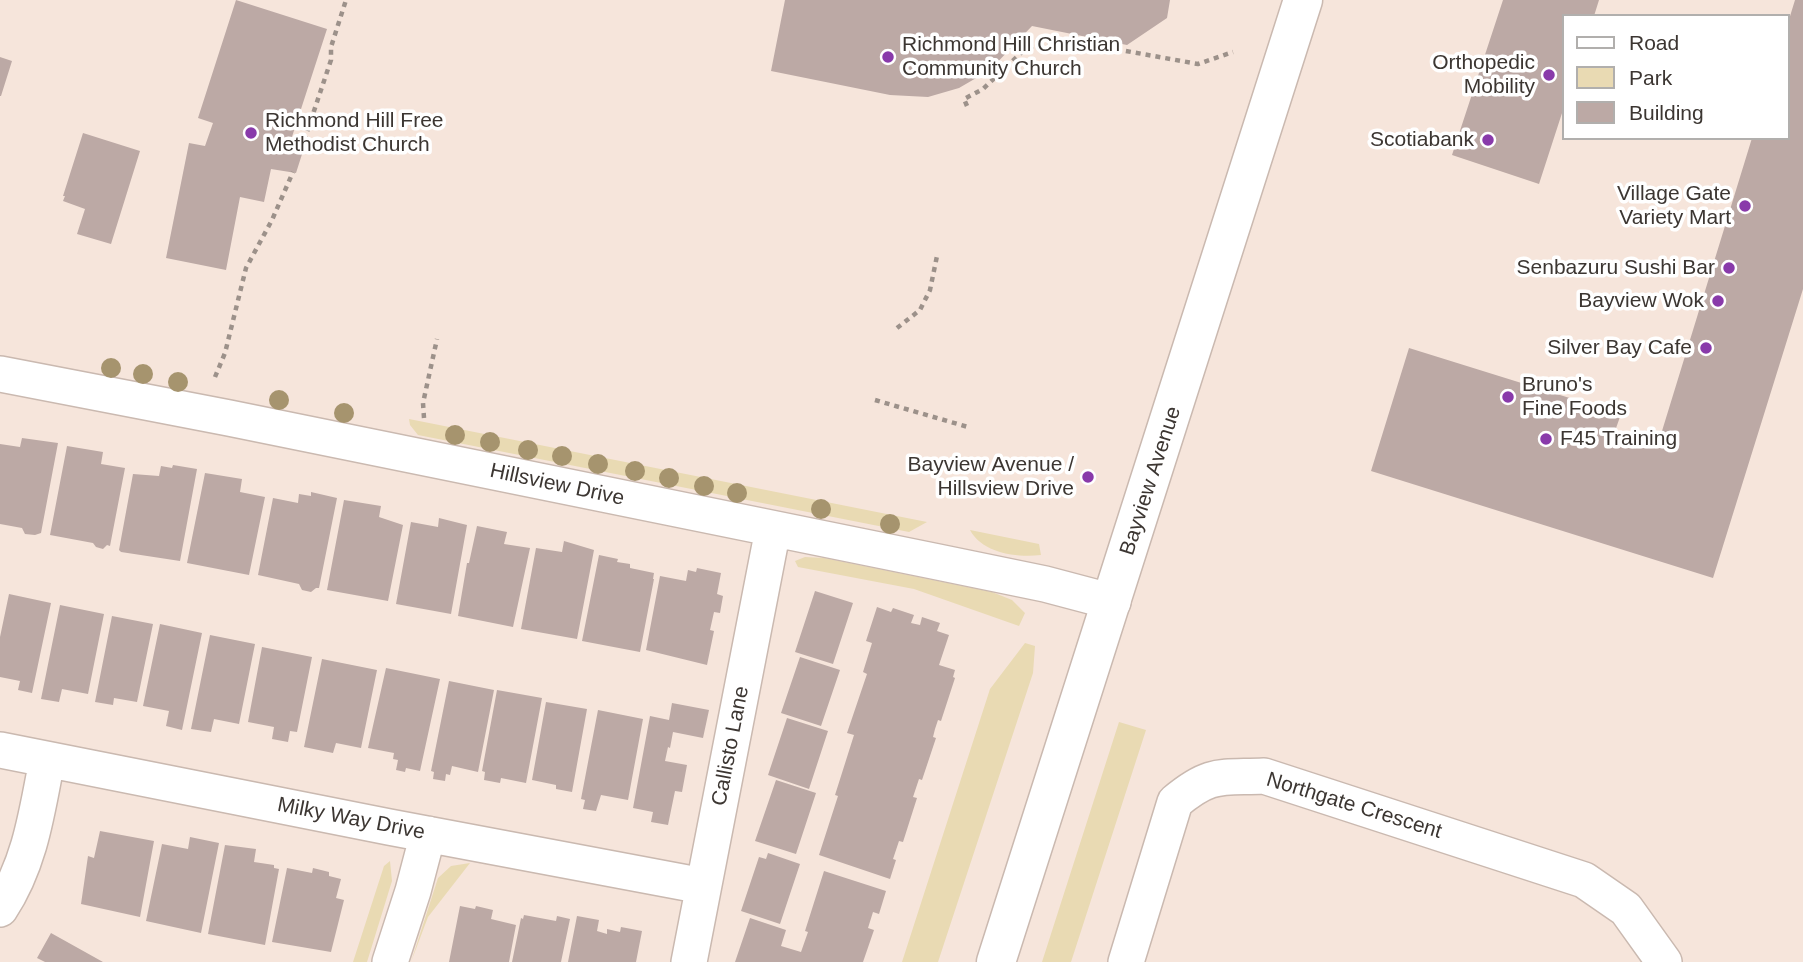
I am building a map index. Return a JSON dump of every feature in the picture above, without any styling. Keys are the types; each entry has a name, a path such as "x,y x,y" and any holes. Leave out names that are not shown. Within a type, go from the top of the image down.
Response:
{"main road":[{"name":"Bayview Avenue","path":"996,962 1303,0"}],"street":[{"name":"Hillsview Drive","path":"0,373 1045,584 1113,602"},
{"name":"Callisto Lane","path":"689,962 773,529"},
{"name":"Milky Way Drive","path":"0,750 703,886"},
{"path":"0,909 22,869 47,760"},
{"name":"Northgate Crescent","path":"1126,962 1175,802 1195,786 1216,777 1264,776 1584,880 1626,909 1664,962"},
{"path":"390,962 428,834"}],"path":[{"path":"301,150 331,60 331,47 346,0"},
{"path":"967,106 964,99 983,89 1021,52 1037,44 1065,40 1198,64 1233,52"},
{"path":"215,377 225,353 246,268 293,172"},
{"path":"897,328 919,310 930,290 937,256"},
{"path":"424,418 423,403 437,339"},
{"path":"874,400 968,427"}],"green space":[{"path":"409,419 927,522 909,532 418,435"},
{"path":"970,530 1039,544 1041,555 1021,556 991,549"},
{"path":"805,557 824,558 992,592 1012,600 1025,613 1019,626 914,589 798,567 795,561"},
{"path":"1025,643 1035,646 1033,673 938,962 902,962 990,689"},
{"path":"1119,722 1146,730 1071,962 1042,962"},
{"path":"390,861 392,881 367,962 353,962 384,866"},
{"path":"470,863 428,917 411,962 438,878 451,866"}],"building":[{"name":"Richmond Hill Free Methodist Church","path":"236,0 327,29 289,146 303,151 296,173 271,169 264,202 240,197 226,270 166,258 189,143 205,146 213,123 198,118"},
{"name":"Richmond Hill Christian Community Church","path":"785,0 1170,0 1167,18 1127,45 1032,26 990,70 959,88 928,97 890,95 771,71"},
{"path":"1503,0 1599,0 1595,14 1562,14 1562,113 1539,184 1452,155"},
{"path":"1795,0 1803,0 1803,289 1713,578 1371,471 1409,348 1621,414 1615,431 1658,444 1751,140 1789,140 1789,20"},
{"path":"0,57 12,61 1,96 0,96"},
{"path":"83,133 140,151 111,244 77,234 85,209 63,201"},
{"path":"22,438 58,443 41,533 35,535 25,534 22,528 0,524 0,444 20,447"},
{"path":"67,446 103,452 101,464 125,468 110,546 107,545 103,549 93,543 50,535"},
{"path":"173,465 197,469 180,561 121,552 119,550 133,474 159,476 161,466 172,468"},
{"path":"205,473 242,479 240,492 265,497 249,575 187,563"},
{"path":"311,492 337,498 319,588 311,592 302,590 299,584 258,575 273,498 298,503 299,494 311,496"},
{"path":"344,500 381,506 379,517 403,525 388,601 327,590"},
{"path":"439,518 467,525 451,614 396,604 411,522 438,527"},
{"path":"477,526 507,532 504,544 530,548 513,627 458,616 467,563"},
{"path":"564,541 594,550 577,639 521,629 536,548 562,552"},
{"path":"599,555 630,564 630,568 654,573 640,652 582,641"},
{"path":"697,568 721,573 717,594 723,596 720,613 714,612 710,630 714,631 707,665 646,650 660,576 686,581 688,570 696,572"},
{"path":"815,591 853,603 833,664 795,652"},
{"path":"9,594 51,603 32,693 18,690 20,681 0,677 0,637"},
{"path":"60,605 104,614 88,694 62,689 59,702 41,699"},
{"path":"877,607 891,612 893,608 914,615 911,623 920,625 922,617 940,623 937,631 949,635 939,665 955,670 955,678 941,721 938,720 935,729 933,737 936,738 922,780 919,779 913,797 917,798 903,842 899,841 893,859 896,860 890,879 819,855 854,735 847,733 867,674 863,672 872,643 866,641"},
{"path":"112,616 153,624 137,702 114,698 113,705 95,702"},
{"path":"160,624 202,633 182,730 166,726 169,711 143,706"},
{"path":"210,635 255,644 239,724 214,719 211,732 191,729"},
{"path":"262,647 312,657 297,732 290,731 288,742 272,739 274,727 248,722"},
{"path":"800,657 840,670 821,726 781,713"},
{"path":"322,659 377,670 361,748 336,743 333,753 304,747"},
{"path":"386,668 440,679 420,771 406,768 405,772 396,770 398,760 393,759 394,753 368,748"},
{"path":"449,681 494,690 478,772 452,766 445,781 433,779 434,772 431,771"},
{"path":"497,690 542,698 526,783 501,778 500,783 484,780 485,772 482,771"},
{"path":"546,702 587,709 572,792 556,789 556,785 532,780"},
{"path":"672,703 709,710 703,738 673,732 665,761 687,765 682,792 675,791 668,825 651,822 653,812 633,808 650,716 669,720"},
{"path":"598,710 643,719 628,800 601,795 596,811 583,809 585,800 581,799"},
{"path":"787,718 828,731 809,789 768,775"},
{"path":"776,780 816,793 796,854 755,841"},
{"path":"100,831 154,841 140,917 81,904 88,856 94,858"},
{"path":"190,837 219,843 201,933 146,921 162,844 188,849"},
{"path":"225,845 256,849 254,862 274,865 274,868 279,869 265,945 208,934"},
{"path":"768,853 800,864 780,924 741,911 759,857 766,859"},
{"path":"287,868 312,873 313,868 329,872 329,876 341,879 336,898 344,900 331,952 272,942"},
{"path":"824,871 886,891 879,914 873,912 868,928 874,930 863,962 735,962 750,918 786,930 781,946 801,952"},
{"path":"460,906 493,910 491,919 516,925 509,962 449,962"},
{"path":"524,915 556,921 557,916 570,919 561,962 512,962 521,918 523,919"},
{"path":"577,916 599,920 597,931 607,934 607,929 620,932 621,927 642,931 636,962 568,962"},
{"path":"51,933 103,962 45,962 37,958"}],"place":[{"name":"Richmond Hill Christian Community Church","path":"888,57"},
{"name":"Orthopedic Mobility","path":"1549,75"},
{"name":"Richmond Hill Free Methodist Church","path":"251,133"},
{"name":"Scotiabank","path":"1488,140"},
{"name":"Village Gate Variety Mart","path":"1745,206"},
{"name":"Senbazuru Sushi Bar","path":"1729,268"},
{"name":"Bayview Wok","path":"1718,301"},
{"name":"Silver Bay Cafe","path":"1706,348"},
{"name":"Bruno's Fine Foods","path":"1508,397"},
{"name":"F45 Training","path":"1546,439"},
{"name":"Bayview Avenue / Hillsview Drive","path":"1088,477"}]}
